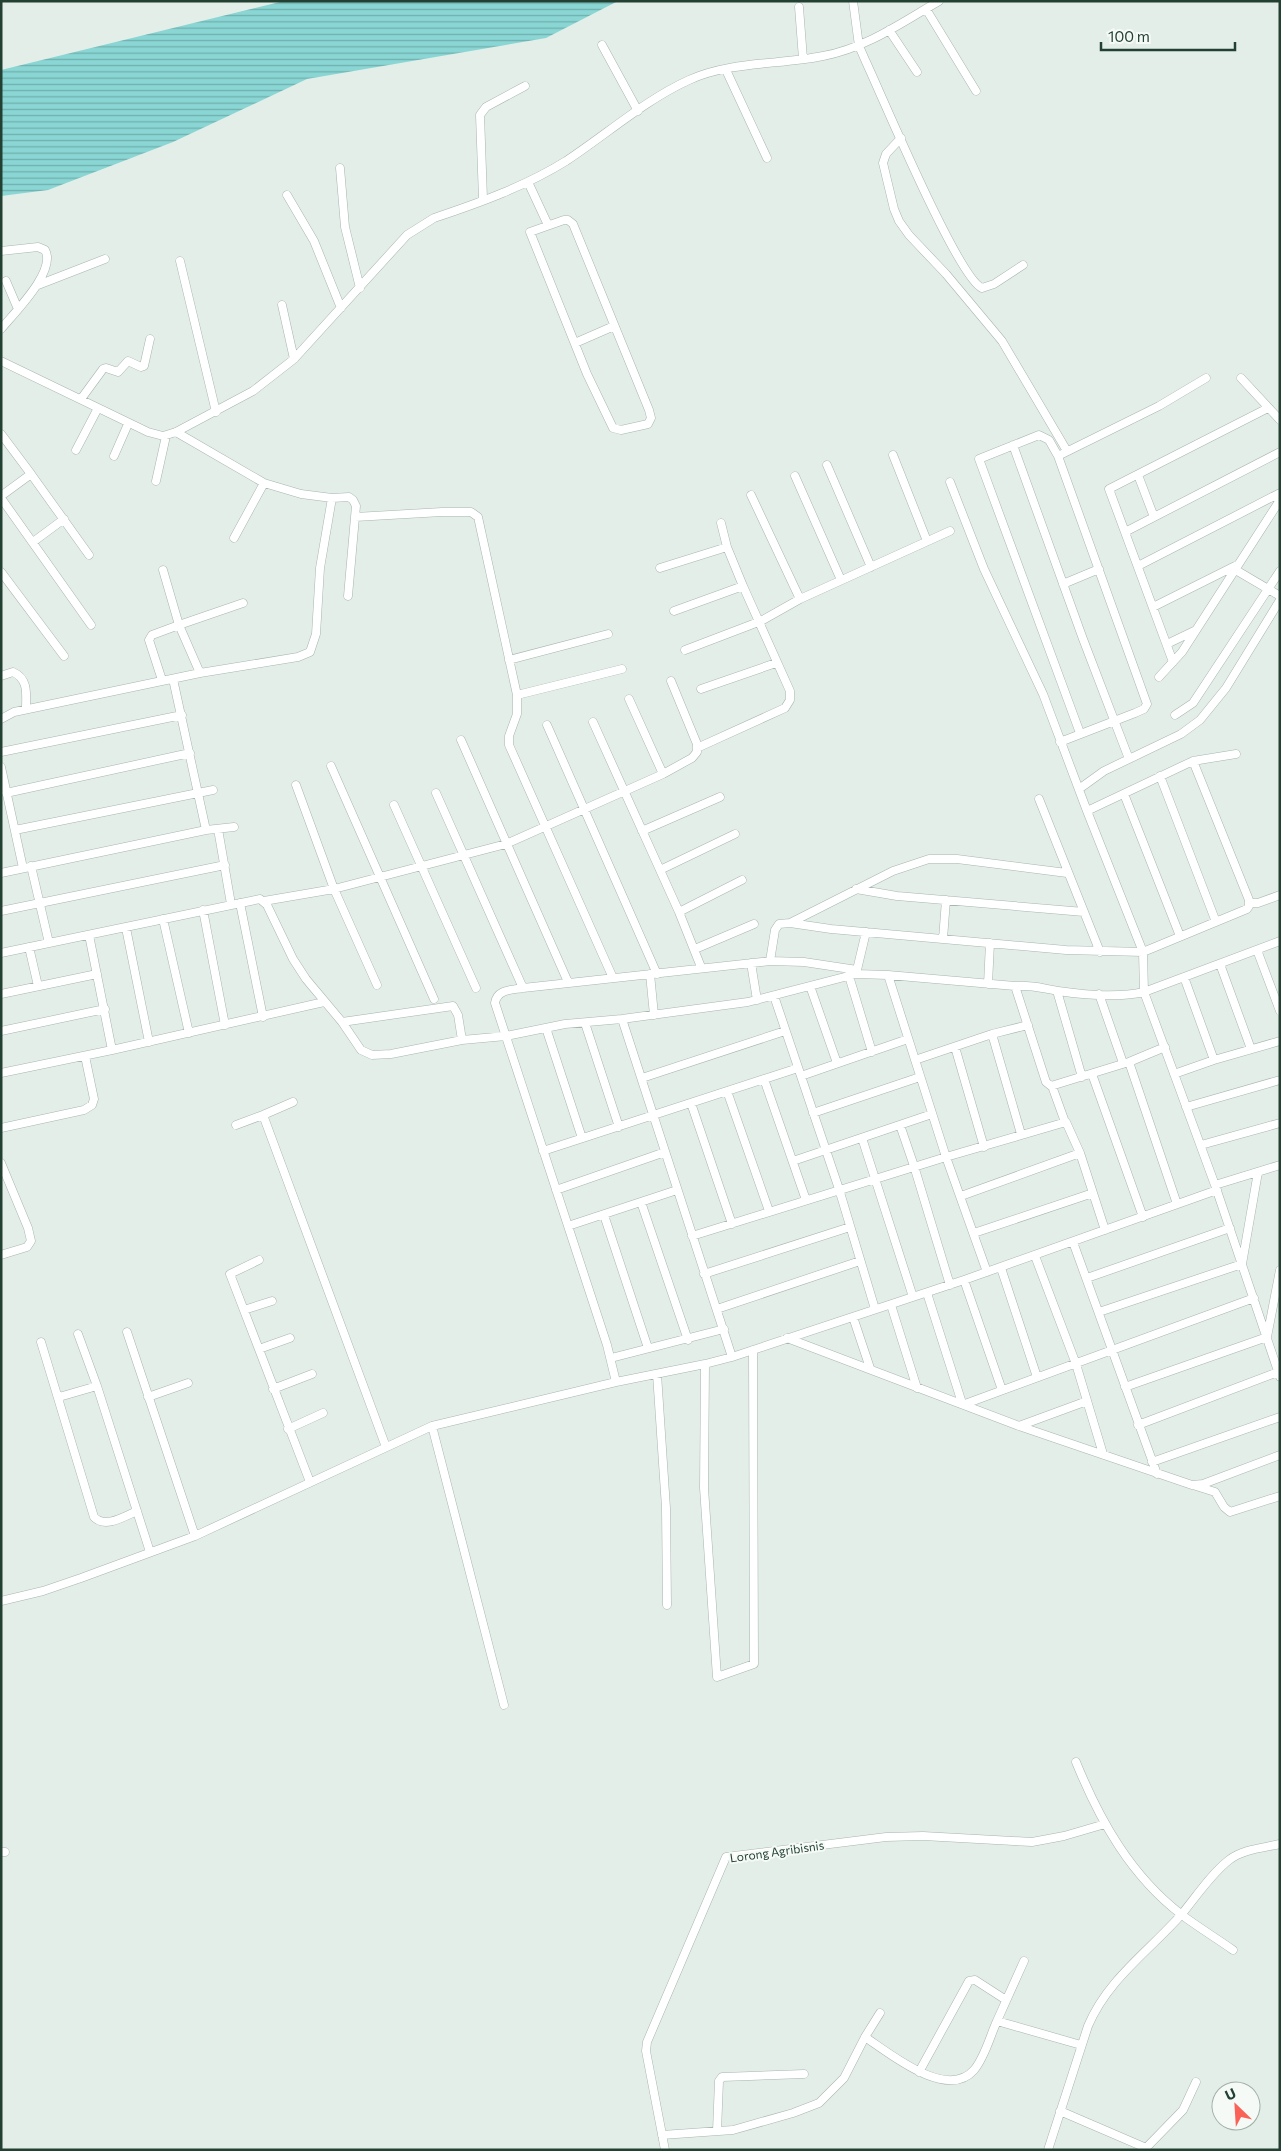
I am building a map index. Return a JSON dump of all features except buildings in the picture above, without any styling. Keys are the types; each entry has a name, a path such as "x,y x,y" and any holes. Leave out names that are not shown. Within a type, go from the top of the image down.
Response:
{"street":[{"path":"853,1 859,46 947,237 979,287 984,288 994,284 1023,265"},
{"path":"1,361 81,399 128,424 155,435 166,436 216,412 253,391 294,359 413,230 434,218 528,182 564,161 675,86 691,79 764,62 824,56 859,46 937,2"},
{"path":"799,7 803,59"},
{"path":"926,9 976,91"},
{"path":"889,30 917,72"},
{"path":"602,45 638,111"},
{"path":"726,70 767,158"},
{"path":"482,199 480,114 486,107 525,86"},
{"path":"901,138 886,154 884,163 894,209 899,221 909,235 946,274 1002,341 1067,451"},
{"path":"340,168 344,218 360,288"},
{"path":"528,182 548,225"},
{"path":"287,195 314,241 341,308"},
{"path":"566,220 573,224 649,410 651,418 648,424 621,430 610,425 530,232 548,225 566,220"},
{"path":"1,251 38,247 45,250 47,260 38,285 1,329"},
{"path":"38,285 105,259"},
{"path":"180,261 216,412"},
{"path":"6,281 18,309"},
{"path":"282,305 294,359"},
{"path":"575,343 614,326"},
{"path":"81,399 103,369 106,368 118,372 129,360 144,366 150,339"},
{"path":"1058,456 1159,406 1206,378"},
{"path":"1241,378 1280,420"},
{"path":"76,450 98,408"},
{"path":"1173,662 1109,489 1268,408"},
{"path":"114,456 128,424"},
{"path":"176,432 264,483 286,491 332,498 346,497 353,500 356,506 348,596"},
{"path":"1,434 89,555"},
{"path":"1060,742 1144,709 1147,702 1115,618 1058,456 1049,440 1039,435 979,459 1080,733"},
{"path":"156,481 166,436"},
{"path":"1013,445 1129,759"},
{"path":"1125,532 1280,452"},
{"path":"893,455 927,541"},
{"path":"827,465 871,567"},
{"path":"31,474 1,497 91,625"},
{"path":"1138,474 1154,517"},
{"path":"795,476 842,580"},
{"path":"950,482 984,569 1043,694 1143,952 1144,992 1201,1145 1279,1375 1138,1424"},
{"path":"234,538 264,483"},
{"path":"1138,566 1280,493"},
{"path":"751,495 800,599"},
{"path":"1,719 14,712 26,709 200,672 298,657 310,652 316,634 320,568 332,498"},
{"path":"1159,677 1182,652 1280,500"},
{"path":"355,517 442,512 471,512 475,514 479,522 517,695 517,714 509,736 509,745 613,978"},
{"path":"33,542 64,519"},
{"path":"1,953 256,899 264,901 334,889 506,844 623,790 663,774 692,758 697,748 785,708 790,700 790,691 776,663 744,586 728,547 721,523"},
{"path":"686,650 760,621 800,599 950,531"},
{"path":"660,568 728,547"},
{"path":"1153,607 1236,567"},
{"path":"1236,567 1280,596"},
{"path":"1063,584 1099,569"},
{"path":"163,570 179,625 200,672"},
{"path":"1,572 64,656"},
{"path":"1175,715 1194,703 1280,572"},
{"path":"674,611 744,586"},
{"path":"1079,789 1104,771 1181,734 1200,720 1226,688 1280,600"},
{"path":"162,680 149,640 152,635 243,603"},
{"path":"1167,644 1196,630"},
{"path":"509,660 608,634"},
{"path":"701,689 776,663"},
{"path":"517,695 622,669"},
{"path":"1,676 13,672 22,678 27,693 26,709"},
{"path":"174,679 206,830"},
{"path":"671,681 697,748"},
{"path":"629,699 663,774"},
{"path":"1,752 182,715"},
{"path":"593,722 679,912 701,968"},
{"path":"547,724 585,808 653,974 654,1015"},
{"path":"461,740 568,982"},
{"path":"6,793 190,753"},
{"path":"1087,811 1193,761 1236,754"},
{"path":"770,961 776,927 781,922 990,944 1100,952 1143,952 1246,910 1249,903 1193,761"},
{"path":"331,766 434,999"},
{"path":"1,767 15,830 40,904 49,943"},
{"path":"1160,776 1216,922"},
{"path":"296,785 334,889 377,985"},
{"path":"15,830 213,790"},
{"path":"436,793 523,988"},
{"path":"1124,794 1180,936"},
{"path":"642,831 720,797"},
{"path":"1039,799 1100,952"},
{"path":"394,805 476,988"},
{"path":"1,872 234,826"},
{"path":"218,829 231,904"},
{"path":"660,870 735,834"},
{"path":"790,922 907,865 941,858 1067,873"},
{"path":"1,911 225,865"},
{"path":"679,912 742,880"},
{"path":"856,889 946,900 1084,912"},
{"path":"1249,903 1258,903 1280,895"},
{"path":"943,939 946,900"},
{"path":"264,901 293,959 324,1002 342,1022 361,1050 372,1055 391,1054 462,1040 506,1036 564,1024 705,1009 757,1000 854,974"},
{"path":"240,903 263,1017"},
{"path":"203,910 225,1025"},
{"path":"163,919 189,1033"},
{"path":"695,950 754,924"},
{"path":"126,928 149,1042"},
{"path":"866,932 854,974 872,1052"},
{"path":"89,935 112,1050"},
{"path":"616,1382 611,1358 495,1000 503,991 568,982 770,961 804,962 854,974 888,975 1015,986 1035,985 1057,990 1120,995 1144,992 1280,941"},
{"path":"988,984 990,944"},
{"path":"29,947 38,986"},
{"path":"1257,950 1280,1011"},
{"path":"751,963 757,1000"},
{"path":"1220,964 1251,1049"},
{"path":"1,994 97,974"},
{"path":"888,975 946,1157 987,1272"},
{"path":"1184,977 1214,1060"},
{"path":"810,986 837,1063"},
{"path":"1015,986 1046,1082 1052,1086 1064,1122 1069,1125 1105,1230"},
{"path":"1057,990 1082,1077"},
{"path":"1099,994 1126,1062 1177,1204"},
{"path":"774,996 839,1189 875,1309"},
{"path":"1,1073 263,1017 324,1002"},
{"path":"342,1022 452,1006 458,1015 462,1040"},
{"path":"1,1031 105,1009"},
{"path":"622,1019 732,1357"},
{"path":"585,1023 619,1127"},
{"path":"914,1060 992,1034 1028,1025"},
{"path":"546,1028 582,1138"},
{"path":"642,1078 785,1031"},
{"path":"992,1034 1021,1134"},
{"path":"801,1076 908,1039"},
{"path":"1174,1074 1280,1041"},
{"path":"955,1047 984,1147"},
{"path":"1052,1086 1092,1074 1164,1047"},
{"path":"1,1128 84,1110 90,1107 94,1098 85,1056"},
{"path":"543,1151 798,1068"},
{"path":"1092,1074 1143,1217"},
{"path":"813,1113 920,1076"},
{"path":"764,1079 806,1200"},
{"path":"1186,1107 1280,1080"},
{"path":"727,1091 770,1212"},
{"path":"236,1125 293,1102"},
{"path":"691,1103 732,1224"},
{"path":"792,1161 932,1114"},
{"path":"263,1115 386,1446"},
{"path":"692,1236 914,1166 1064,1122"},
{"path":"1201,1145 1280,1123"},
{"path":"900,1125 950,1285"},
{"path":"862,1138 913,1297"},
{"path":"556,1190 665,1152"},
{"path":"960,1196 1080,1153"},
{"path":"1,1163 28,1228 31,1241 27,1247 1,1255"},
{"path":"1,1601 43,1591 194,1536 432,1426 616,1382 732,1357 1001,1268 1280,1165"},
{"path":"1242,1264 1258,1172"},
{"path":"568,1226 677,1190"},
{"path":"974,1233 1093,1193"},
{"path":"641,1202 688,1340"},
{"path":"604,1215 648,1348"},
{"path":"704,1274 850,1227"},
{"path":"1087,1278 1230,1228"},
{"path":"1073,1242 1100,1312 1112,1351 1157,1474"},
{"path":"1035,1256 1076,1364 1088,1400 1102,1454"},
{"path":"259,1260 230,1274 288,1429 310,1482"},
{"path":"717,1309 860,1260"},
{"path":"1100,1312 1242,1264"},
{"path":"1001,1268 1038,1378"},
{"path":"1267,1337 1280,1270"},
{"path":"964,1280 1002,1390"},
{"path":"927,1293 963,1404"},
{"path":"963,1404 1254,1298"},
{"path":"244,1310 272,1301"},
{"path":"891,1305 917,1388"},
{"path":"853,1317 870,1368"},
{"path":"611,1358 724,1330"},
{"path":"127,1332 194,1536"},
{"path":"78,1334 97,1386 150,1552"},
{"path":"1125,1387 1267,1337"},
{"path":"259,1349 290,1338"},
{"path":"788,1338 1019,1426 1215,1492 1224,1507 1230,1512 1280,1496"},
{"path":"41,1342 94,1517 102,1522 108,1522 137,1511"},
{"path":"705,1364 704,1488 717,1677 754,1664 753,1350"},
{"path":"273,1389 312,1374"},
{"path":"657,1374 666,1508 667,1605"},
{"path":"148,1397 188,1383"},
{"path":"59,1397 97,1386"},
{"path":"1019,1426 1088,1400"},
{"path":"288,1429 323,1413"},
{"path":"1152,1462 1280,1417"},
{"path":"432,1426 504,1705"},
{"path":"1196,1486 1280,1455"},
{"path":"1076,1762 1092,1803 1126,1858 1137,1872 1181,1914 1233,1950"},
{"name":"Lorong Agribisnis","path":"665,2150 646,2051 647,2042 726,1857 886,1837 922,1836 1032,1842 1064,1836 1105,1824"},
{"path":"1048,2150 1081,2045 1095,2008 1105,1994 1133,1962 1181,1914 1228,1860 1247,1851 1280,1844"},
{"path":"865,2037 929,2077 953,2079 971,2074 979,2063 996,2020 1024,1961"},
{"path":"919,2072 969,1981 975,1980 1006,2000"},
{"path":"662,2135 717,2132 762,2122 819,2103 844,2078 865,2037 880,2014"},
{"path":"996,2020 1081,2045"},
{"path":"717,2132 720,2081 722,2077 804,2074"},
{"path":"1060,2111 1146,2149 1183,2110 1196,2082"}],"water":[{"path":"284,1 618,1 546,38 307,79 173,142 48,190 1,196 1,70"}]}
